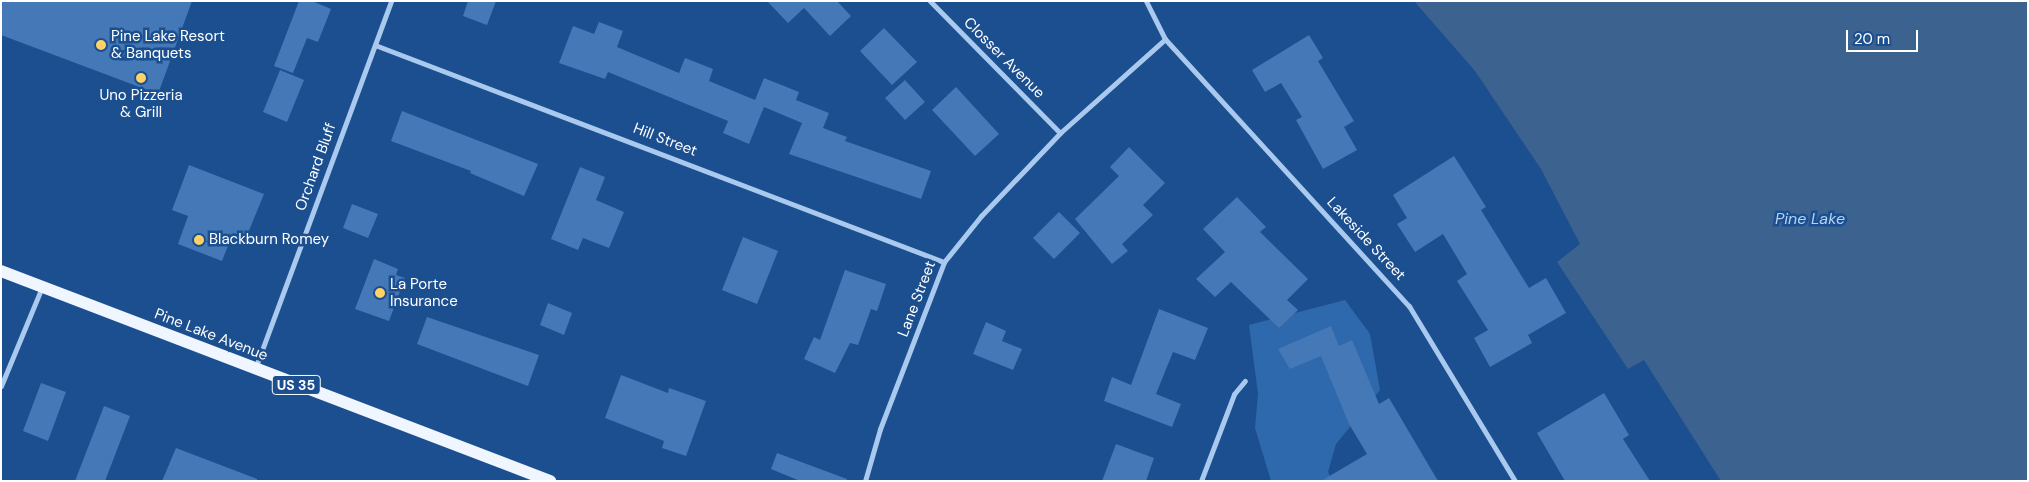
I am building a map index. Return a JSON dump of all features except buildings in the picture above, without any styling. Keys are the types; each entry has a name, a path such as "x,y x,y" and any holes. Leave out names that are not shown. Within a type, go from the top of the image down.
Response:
{"main road":[{"name":"Pine Lake Avenue","path":"1,271 550,481"}],"street":[{"name":"Orchard Bluff","path":"255,369 392,1"},
{"name":"Closser Avenue","path":"930,1 1060,132"},
{"name":"Lakeside Street","path":"1146,1 1165,39 1409,306 1515,481"},
{"path":"1060,132 1165,39"},
{"name":"Hill Street","path":"375,44 944,262"},
{"name":"Lane Street","path":"865,481 880,430 944,262 980,216 1060,132"},
{"path":"1,386 42,286"},
{"path":"1201,481 1234,394 1245,381"}],"shaded area":[{"path":"1345,300 1370,334 1380,390 1336,444 1328,472 1333,481 1271,481 1255,428 1258,394 1249,325"}],"water":[{"name":"Pine Lake","path":"1414,1 2028,1 2028,481 1721,481 1644,360 1628,369 1557,262 1580,244 1541,169 1475,71"}],"place":[{"name":"Pine Lake Resort & Banquets","path":"101,45"},
{"name":"Uno Pizzeria & Grill","path":"141,78"},
{"name":"Blackburn Romey","path":"199,240"},
{"name":"La Porte Insurance","path":"380,293"}]}
